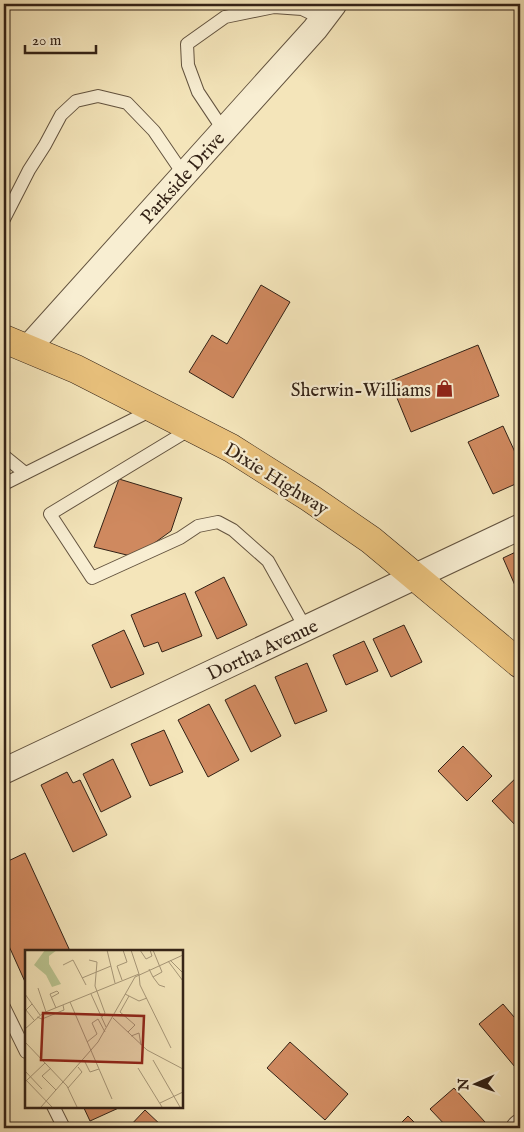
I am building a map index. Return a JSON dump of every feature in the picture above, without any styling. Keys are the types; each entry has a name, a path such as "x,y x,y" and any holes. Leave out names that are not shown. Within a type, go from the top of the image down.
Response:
{"main road":[{"name":"Dixie Highway","path":"16,344 76,369 230,448 310,498 371,540 415,577 516,655"}],"street":[{"name":"Parkside Drive","path":"16,344 184,174 224,131 328,11"},
{"name":"Dortha Avenue","path":"4,771 520,528"}],"lane":[{"path":"224,131 198,92 188,65 187,44 225,17 274,7 328,11"},
{"path":"4,219 28,170 45,145 61,115 76,101 98,96 128,103 154,131 184,174"},
{"path":"4,484 154,409"},
{"path":"192,428 50,514 92,578 180,538 198,526 218,522 233,530 268,561 306,629"},
{"path":"4,456 25,473"},
{"path":"4,1007 25,1050"},
{"path":"54,1107 64,1128"}],"building":[{"path":"261,285 290,302 233,398 189,372 212,335 227,344"},
{"name":"Sherwin-Williams","path":"478,345 499,396 411,432 390,381"},
{"path":"503,426 520,463 520,482 493,494 468,442"},
{"path":"119,479 182,498 171,531 135,557 94,547"},
{"path":"520,550 520,588 517,590 503,558"},
{"path":"224,577 247,625 217,639 195,592"},
{"path":"185,593 202,636 162,652 158,642 144,647 131,615"},
{"path":"404,625 422,662 391,677 373,639"},
{"path":"124,630 144,674 111,688 92,645"},
{"path":"364,641 378,671 346,685 333,655"},
{"path":"307,663 327,711 295,724 275,677"},
{"path":"255,685 281,736 251,752 225,700"},
{"path":"209,704 239,760 208,777 178,720"},
{"path":"164,730 183,772 150,786 131,744"},
{"path":"463,746 492,776 467,801 438,771"},
{"path":"113,759 131,797 101,812 83,774"},
{"path":"67,772 73,783 80,780 107,835 73,852 41,785"},
{"path":"520,774 520,830 492,801"},
{"path":"25,853 70,950 25,950 25,982 4,935 4,863"},
{"path":"503,1004 520,1024 520,1073 479,1024"},
{"path":"290,1042 348,1094 325,1120 267,1068"},
{"path":"454,1088 485,1122 479,1128 448,1128 430,1109"},
{"path":"83,1107 121,1107 90,1121"},
{"path":"145,1110 164,1128 128,1128"},
{"path":"408,1116 420,1128 396,1128"}],"place":[{"name":"Sherwin-Williams","path":"445,389"}]}
